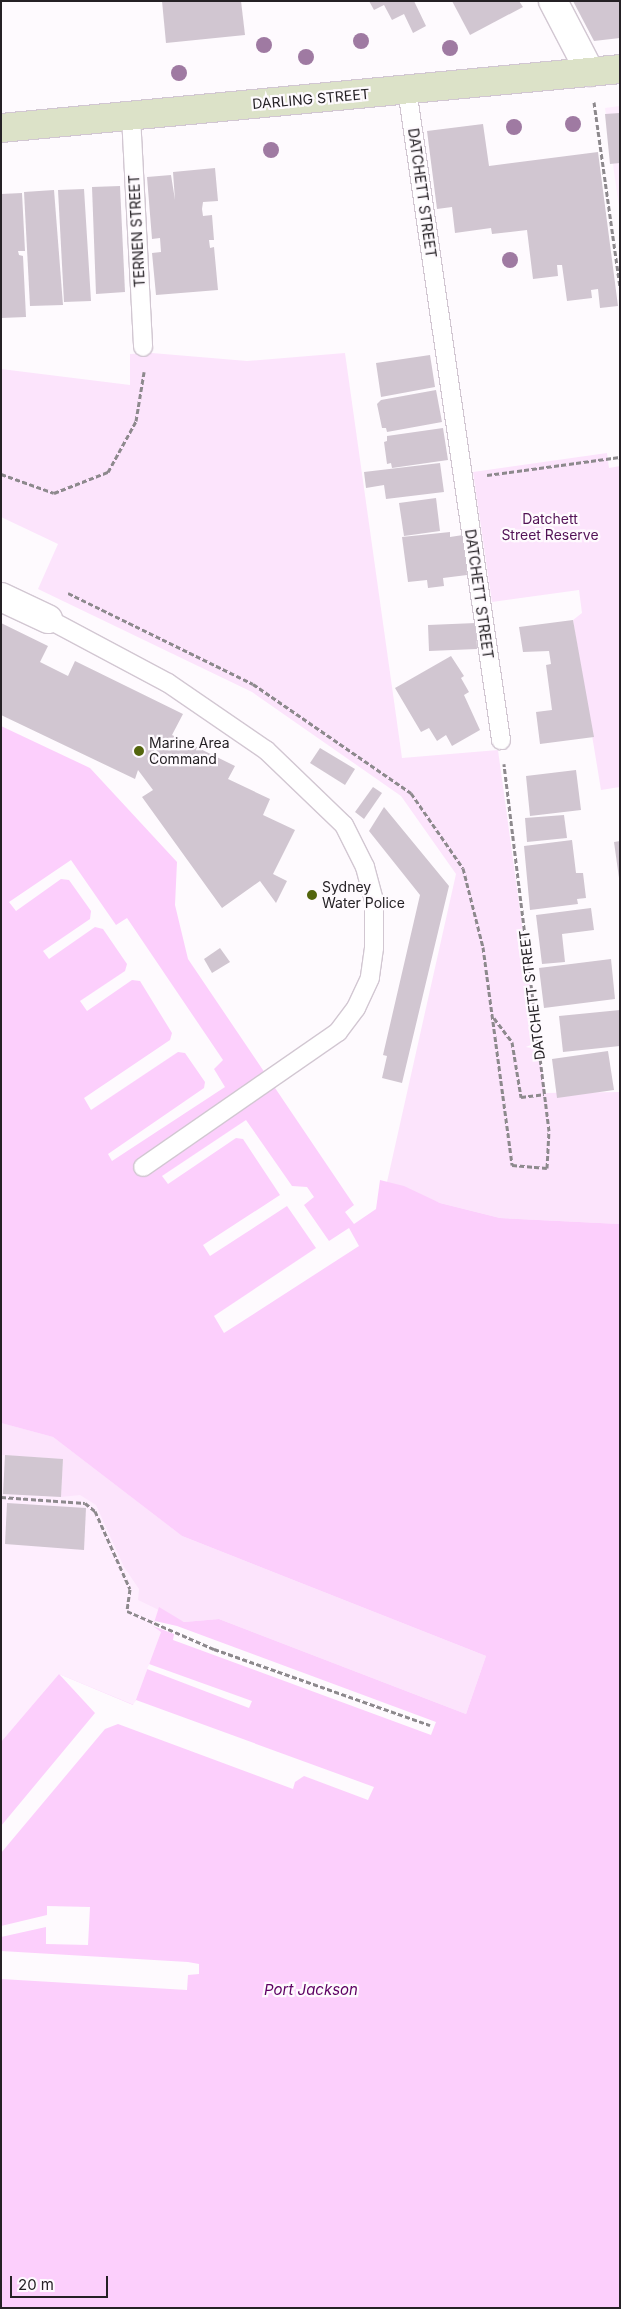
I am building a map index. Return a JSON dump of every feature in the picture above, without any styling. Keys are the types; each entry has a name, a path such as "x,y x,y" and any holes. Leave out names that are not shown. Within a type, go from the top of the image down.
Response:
{"street":[{"path":"553,1 590,72"},
{"name":"DARLING STREET","path":"1,128 620,69"},
{"path":"1,597 48,619"}],"lane":[{"name":"DATCHETT STREET","path":"406,89 501,740"},
{"name":"TERNEN STREET","path":"131,116 143,347"},
{"path":"48,619 168,683 266,750 344,826 365,867 374,902 374,948 370,978 356,1008 338,1032 143,1166"}],"path":[{"path":"590,72 620,287"},
{"path":"1,474 54,493 108,472 136,421 144,374"},
{"path":"462,478 620,457"},
{"name":"DATCHETT STREET","path":"501,740 549,1131 547,1168"},
{"path":"493,1016 512,1042 521,1098 544,1094"},
{"path":"1,1497 85,1503 94,1511 130,1589 127,1611 208,1644 214,1649 430,1725"}],"shaded area":[{"path":"620,106 620,214 605,108"},
{"path":"1,1423 53,1437 182,1536 161,1632 134,1705 59,1674 1,1742"}],"green space":[{"path":"152,353 247,361 345,353 402,758 498,750 545,1093 620,1092 620,1224 500,1218 440,1203 387,1182 456,874 401,796 252,692 38,589 58,544 1,517 1,369 130,385 130,354"},
{"name":"Datchett Street Reserve","path":"607,453 609,468 620,466 620,787 601,790 573,620 582,613 579,590 492,602 473,472"},
{"path":"1,1423 53,1437 182,1536 486,1656 466,1714 219,1619 184,1622 138,1600 139,1589 124,1567 96,1505 80,1495 61,1497 63,1459 1,1455"}],"water":[{"name":"Port Jackson","path":"1,726 90,768 177,862 175,905 188,959 354,1205 345,1212 354,1224 376,1209 380,1180 404,1186 440,1203 500,1218 620,1224 620,2308 1,2308 1,1742 59,1674 134,1705 161,1632 153,1626 159,1607 184,1622 219,1619 466,1714 486,1656 182,1536 53,1437 1,1423"}],"pier":[{"path":"71,860 116,925 127,918 223,1060 214,1069 225,1087 112,1161 108,1154 204,1088 205,1082 185,1053 178,1052 91,1110 84,1098 170,1040 172,1033 140,981 132,980 87,1011 80,1001 125,971 127,964 103,929 95,927 49,959 43,951 90,919 91,911 69,880 61,879 16,911 9,902"},
{"path":"246,1120 292,1186 307,1187 314,1197 304,1205 329,1241 349,1228 359,1246 224,1333 214,1316 316,1248 287,1206 210,1256 203,1245 280,1195 243,1139 236,1138 168,1184 162,1176"},
{"path":"155,1621 177,1626 436,1722 431,1735 173,1640 174,1634 153,1626"},
{"path":"149,1664 252,1701 249,1708 147,1669"},
{"path":"59,1674 133,1705 136,1700 374,1787 368,1800 304,1776 295,1782 293,1789 118,1724 105,1729 1,1853 1,1826 95,1713"},
{"path":"47,1906 90,1907 88,1945 46,1944 46,1927 1,1937 1,1926 47,1915"},
{"path":"1,1951 188,1962 199,1964 199,1974 188,1975 187,1990 1,1979"}],"building":[{"path":"162,1 241,1 245,35 166,43"},
{"path":"369,1 414,1 426,26 413,33 404,14 392,20 384,5 374,10"},
{"path":"452,1 519,1 523,7 470,35"},
{"path":"573,1 620,1 620,38 594,41"},
{"path":"620,113 620,163 610,164 605,114"},
{"path":"483,124 489,166 598,152 618,306 600,308 598,289 591,290 592,298 567,301 562,265 557,265 558,276 533,279 527,230 492,234 491,228 455,233 452,207 437,209 427,131"},
{"path":"215,168 218,201 203,202 202,209 203,216 212,215 214,240 209,240 210,248 214,247 218,290 156,295 152,253 161,252 160,238 152,239 147,177 171,175 175,200 173,172"},
{"path":"120,186 125,292 96,294 92,187"},
{"path":"84,189 91,301 64,302 58,190"},
{"path":"54,190 63,305 30,306 24,192"},
{"path":"22,193 25,251 18,251 19,255 23,256 26,317 1,318 1,194"},
{"path":"430,355 435,387 381,397 376,363"},
{"path":"436,390 442,422 387,432 386,428 382,428 377,404 381,400"},
{"path":"443,428 448,460 392,468 391,463 387,464 384,442 387,441 387,436"},
{"path":"440,463 444,492 386,499 384,485 366,488 364,472"},
{"path":"436,498 440,531 404,536 399,503"},
{"path":"450,532 450,537 463,535 467,575 443,578 444,586 428,588 427,580 408,582 402,537"},
{"path":"573,620 594,737 540,744 536,712 552,710 546,665 551,664 549,651 523,652 519,627"},
{"name":"Marine Area Command","path":"1,623 48,646 40,662 68,676 75,661 183,714 172,735 235,766 228,779 270,799 263,815 295,830 273,874 287,881 276,903 260,881 222,908 142,797 153,790 138,770 135,779 1,715"},
{"path":"476,623 477,649 429,651 428,625"},
{"path":"451,656 464,676 461,678 469,692 464,695 480,730 452,746 446,735 437,741 429,728 421,732 395,688"},
{"path":"320,748 355,769 345,785 310,763"},
{"path":"576,770 581,810 530,816 526,776"},
{"path":"373,787 382,793 364,819 355,812"},
{"path":"384,807 449,886 402,1083 382,1078 387,1056 383,1055 420,895 369,831"},
{"path":"564,815 567,838 527,842 525,818"},
{"path":"572,840 576,873 583,873 586,898 577,899 578,904 530,910 524,846"},
{"path":"620,841 620,878 619,878 614,842"},
{"path":"591,908 594,930 562,934 565,962 542,964 536,915"},
{"path":"220,948 230,962 212,973 204,959"},
{"path":"611,959 615,999 544,1008 539,968"},
{"path":"620,1010 620,1046 563,1052 559,1016"},
{"path":"608,1051 614,1090 557,1098 552,1059"},
{"path":"5,1455 63,1459 61,1497 3,1494"},
{"path":"7,1503 86,1508 84,1550 5,1544"}],"place":[{"name":"Marine Area Command","path":"139,751"},
{"name":"Sydney Water Police","path":"312,895"}]}
